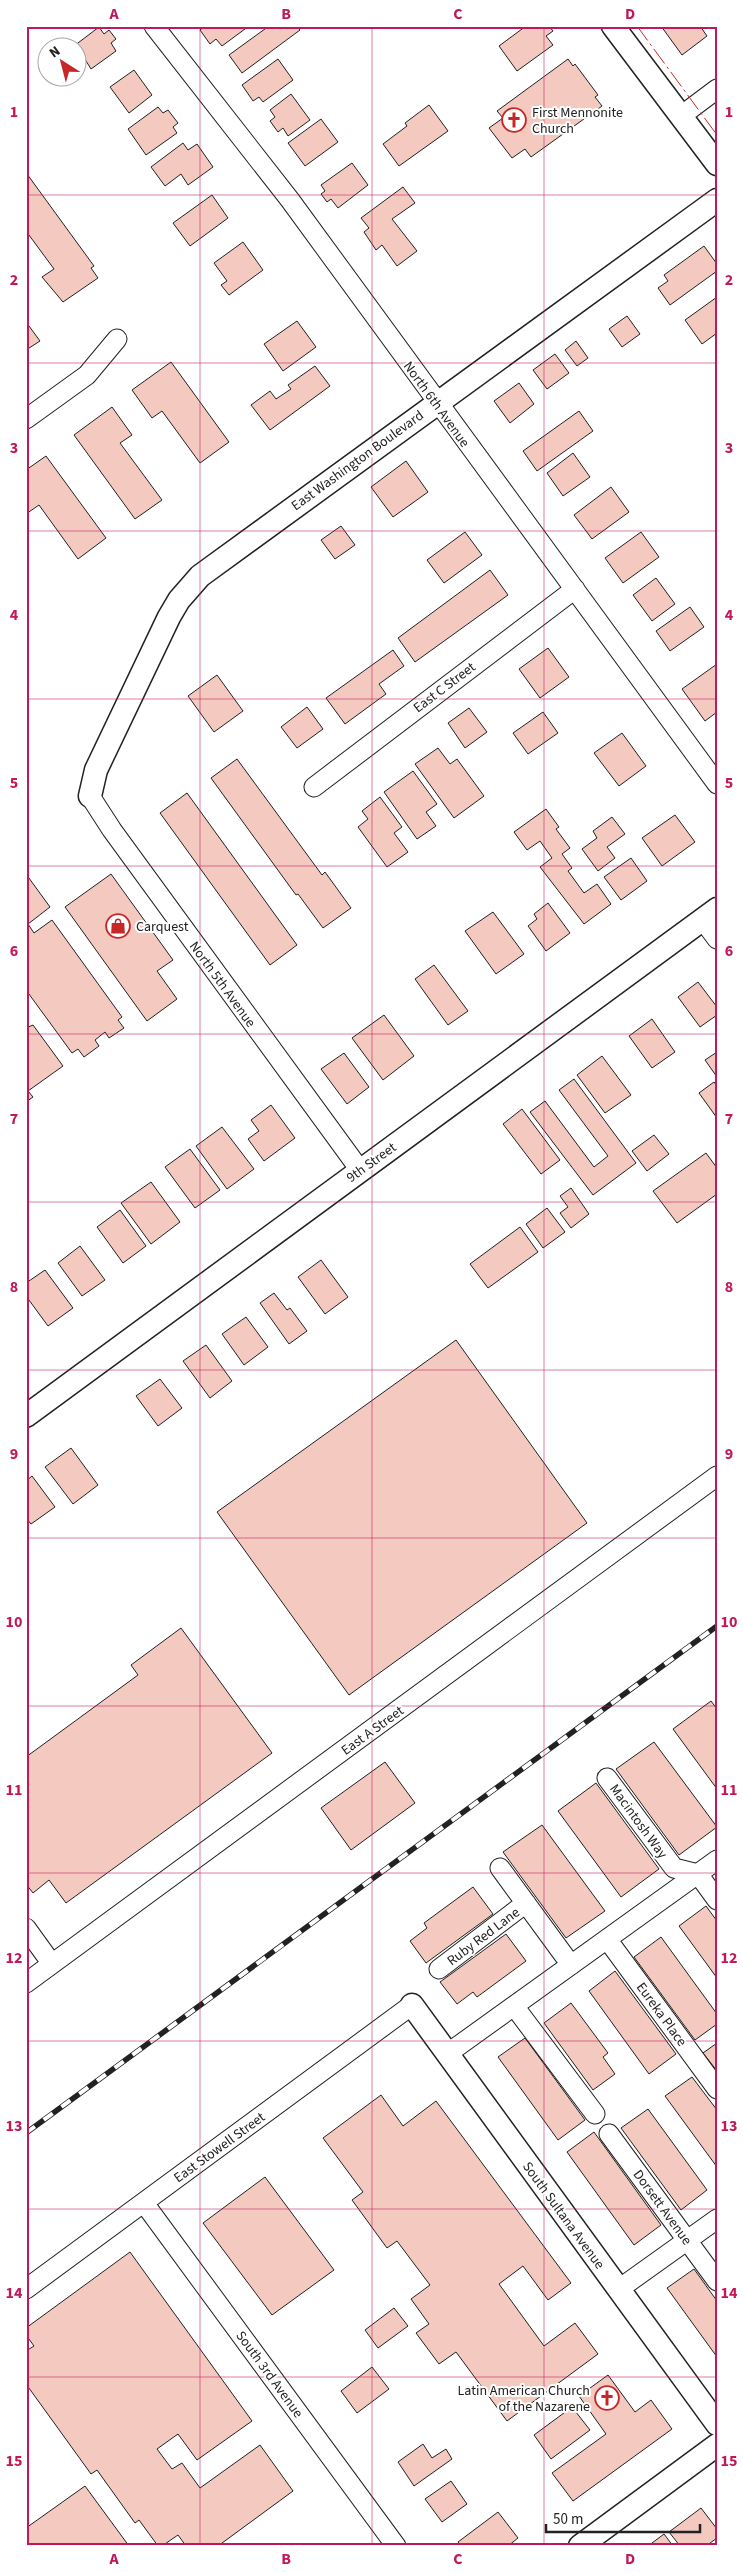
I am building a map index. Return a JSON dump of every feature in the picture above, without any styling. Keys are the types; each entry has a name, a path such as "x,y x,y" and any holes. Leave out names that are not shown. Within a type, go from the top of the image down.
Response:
{"street":[{"name":"North 6th Avenue","path":"154,26 290,200 717,784"},
{"path":"613,26 717,164"},
{"path":"681,116 717,89"},
{"name":"East Washington Boulevard","path":"90,796 96,770 169,617 189,587 200,576 436,402 717,200"},
{"path":"26,419 87,375 117,339"},
{"name":"East C Street","path":"314,787 576,589"},
{"name":"North 5th Avenue","path":"90,796 117,838 360,1170"},
{"path":"710,914 717,939"},
{"name":"9th Street","path":"26,1416 710,914"},
{"name":"East A Street","path":"26,1983 717,1476"},
{"name":"Macintosh Way","path":"607,1778 674,1868 698,1874"},
{"path":"447,2054 717,1860"},
{"path":"500,1868 571,1965"},
{"path":"698,1874 717,1900"},
{"name":"Ruby Red Lane","path":"439,1969 526,1904"},
{"path":"26,1928 52,1964"},
{"name":"Eureka Place","path":"607,1939 717,2089"},
{"name":"South Sultana Avenue","path":"412,2005 717,2424"},
{"name":"East Stowell Street","path":"26,2289 412,2005"},
{"path":"514,2006 595,2114"},
{"name":"Dorsett Avenue","path":"609,2134 717,2281"},
{"name":"South 3rd Avenue","path":"144,2202 396,2546"},
{"path":"619,2290 717,2219"},
{"path":"580,2546 717,2445"}],"building":[{"path":"205,26 249,26 222,46 216,39 210,44 200,30"},
{"path":"269,26 297,26 300,30 242,73 229,55"},
{"path":"526,26 549,26 553,31 546,36 553,45 517,71 499,46"},
{"path":"661,26 700,26 707,36 682,55"},
{"path":"99,27 104,34 109,30 116,39 111,43 116,51 91,69 88,64 88,38 85,38"},
{"path":"278,59 293,80 263,102 259,97 253,101 242,85"},
{"path":"568,59 573,66 575,64 598,95 595,97 602,106 531,157 525,149 512,158 489,128 503,118 497,111"},
{"path":"134,70 152,95 129,113 110,87"},
{"path":"291,94 310,120 288,136 283,128 278,132 270,121 275,117 270,110"},
{"path":"429,105 448,131 399,166 383,144 407,126 405,123"},
{"path":"158,107 163,113 168,110 178,123 173,127 177,133 146,155 128,129"},
{"path":"321,119 338,142 305,166 288,143"},
{"path":"183,143 188,150 197,144 213,167 188,185 181,174 165,186 151,167"},
{"path":"352,163 368,185 338,208 331,199 327,202 321,194 325,191 321,185"},
{"path":"27,174 94,266 91,268 98,278 63,302 42,277 54,269 26,231"},
{"path":"403,187 415,203 392,219 417,251 397,266 382,245 376,250 364,232 369,228 361,218"},
{"path":"212,195 228,218 190,246 173,223"},
{"path":"243,242 263,270 229,295 221,285 227,281 214,263"},
{"path":"704,246 717,264 717,271 670,305 658,288 668,281 664,275"},
{"path":"717,297 717,333 702,344 685,320"},
{"path":"627,316 640,334 622,347 609,329"},
{"path":"297,321 316,347 283,371 264,344"},
{"path":"26,322 40,341 26,350"},
{"path":"576,341 588,358 577,366 565,350"},
{"path":"555,354 569,373 547,389 533,370"},
{"path":"171,362 229,442 200,463 162,411 152,418 132,390"},
{"path":"315,366 330,386 270,430 251,405 270,391 276,399 291,389 288,385"},
{"path":"519,383 534,404 510,423 494,401"},
{"path":"112,407 132,435 120,443 162,500 135,519 74,435"},
{"path":"579,411 593,431 537,471 523,451"},
{"path":"573,453 590,477 563,496 547,473"},
{"path":"46,456 106,538 78,559 39,505 26,514 26,470"},
{"path":"406,461 428,492 393,517 371,487"},
{"path":"611,487 629,512 592,539 574,515"},
{"path":"341,526 355,545 335,559 321,540"},
{"path":"465,532 482,555 444,583 427,560"},
{"path":"641,532 659,557 623,583 605,558"},
{"path":"490,570 508,595 415,662 398,638"},
{"path":"656,578 675,604 652,621 633,595"},
{"path":"690,607 704,627 670,651 656,631"},
{"path":"548,648 569,677 540,698 519,669"},
{"path":"393,650 404,666 379,684 386,694 345,724 326,698"},
{"path":"717,664 717,712 705,721 682,689"},
{"path":"217,675 243,711 214,732 188,696"},
{"path":"307,707 323,729 297,748 281,727"},
{"path":"469,708 487,732 465,748 448,723"},
{"path":"543,712 558,733 528,754 513,733"},
{"path":"622,733 646,766 619,786 594,753"},
{"path":"438,748 450,764 457,759 484,796 454,818 415,764"},
{"path":"237,759 322,875 325,872 351,908 323,928 298,894 296,895 211,778"},
{"path":"413,771 437,804 426,812 436,826 417,839 384,792"},
{"path":"187,793 297,945 270,965 160,813"},
{"path":"380,797 402,827 394,833 408,852 387,867 358,827 368,819 362,811"},
{"path":"546,809 559,827 556,829 570,848 562,854 572,868 568,871 584,893 597,884 611,904 584,924 540,867 552,858 540,841 527,850 514,832"},
{"path":"675,815 695,842 662,866 642,838"},
{"path":"612,817 625,834 607,847 615,858 598,871 582,849 597,838 593,831"},
{"path":"631,858 647,881 621,900 604,877"},
{"path":"26,874 50,907 28,924 34,933 52,920 122,1017 118,1020 124,1028 109,1038 105,1032 95,1040 99,1046 84,1057 78,1049 72,1053 26,990"},
{"path":"111,874 173,960 157,971 177,999 147,1021 65,907"},
{"path":"548,903 570,933 546,951 528,926 537,919 534,914"},
{"path":"493,912 524,954 496,974 465,931"},
{"path":"434,965 468,1011 448,1025 415,979"},
{"path":"698,982 717,1007 717,1015 700,1027 678,997"},
{"path":"384,1015 414,1056 383,1080 352,1038"},
{"path":"652,1019 675,1052 652,1068 629,1036"},
{"path":"33,1025 63,1066 28,1091 33,1097 26,1102 26,1028"},
{"path":"717,1052 717,1077 705,1060"},
{"path":"344,1053 369,1087 347,1104 321,1069"},
{"path":"602,1056 631,1095 605,1113 577,1075"},
{"path":"574,1079 636,1163 593,1195 530,1112 545,1101 594,1167 608,1156 559,1090"},
{"path":"714,1082 717,1086 717,1118 699,1093"},
{"path":"271,1105 295,1138 264,1161 248,1139 259,1131 251,1120"},
{"path":"522,1109 560,1160 541,1174 503,1124"},
{"path":"222,1127 254,1169 227,1189 196,1146"},
{"path":"654,1135 669,1154 647,1171 632,1151"},
{"path":"190,1149 220,1190 195,1208 165,1167"},
{"path":"706,1153 717,1168 717,1194 677,1223 653,1191"},
{"path":"151,1182 180,1222 151,1244 121,1203"},
{"path":"571,1188 589,1214 571,1228 560,1213 568,1207 560,1196"},
{"path":"547,1208 565,1232 543,1248 526,1224"},
{"path":"120,1210 146,1246 123,1263 97,1227"},
{"path":"520,1227 538,1252 488,1288 470,1264"},
{"path":"80,1246 105,1280 82,1296 58,1263"},
{"path":"321,1260 348,1297 325,1314 298,1277"},
{"path":"45,1270 73,1308 48,1326 26,1296 26,1283"},
{"path":"274,1293 287,1310 290,1308 307,1331 289,1344 260,1303"},
{"path":"246,1317 268,1347 244,1365 222,1334"},
{"path":"456,1340 587,1523 349,1695 217,1512"},
{"path":"206,1345 232,1381 210,1398 183,1361"},
{"path":"160,1379 182,1408 158,1426 136,1396"},
{"path":"71,1448 98,1485 73,1504 45,1467"},
{"path":"32,1476 55,1507 31,1524 26,1518 26,1481"},
{"path":"181,1628 272,1753 66,1903 49,1880 33,1893 26,1884 26,1757 138,1675 131,1665"},
{"path":"711,1701 717,1709 717,1789 673,1729"},
{"path":"654,1742 717,1827 679,1855 616,1769"},
{"path":"385,1762 415,1803 351,1850 321,1808"},
{"path":"596,1783 659,1869 621,1897 558,1811"},
{"path":"542,1825 605,1911 566,1938 503,1852"},
{"path":"473,1887 493,1914 426,1963 410,1941 427,1928 424,1923"},
{"path":"706,1906 717,1921 717,1978 679,1926"},
{"path":"506,1934 526,1961 477,1997 473,1992 457,2004 440,1982"},
{"path":"661,1937 717,2014 717,2024 695,2040 634,1957"},
{"path":"615,1971 676,2054 649,2074 589,1991"},
{"path":"571,2003 608,2053 603,2057 615,2074 593,2090 544,2023"},
{"path":"525,2038 585,2120 558,2140 498,2057"},
{"path":"717,2043 717,2071 703,2053"},
{"path":"692,2077 717,2110 717,2167 665,2096"},
{"path":"381,2095 403,2126 436,2101 571,2283 548,2300 523,2266 499,2284 544,2346 575,2323 598,2354 507,2421 456,2352 439,2364 416,2333 429,2324 411,2299 430,2285 397,2241 387,2248 352,2200 363,2192 323,2138"},
{"path":"648,2109 707,2190 681,2210 621,2128"},
{"path":"594,2132 661,2225 634,2245 567,2152"},
{"path":"265,2177 334,2270 272,2315 203,2223"},
{"path":"130,2252 252,2421 197,2460 178,2434 157,2449 172,2469 182,2463 200,2488 260,2445 293,2491 218,2546 186,2546 178,2535 162,2546 158,2546 139,2520 135,2523 97,2470 91,2474 26,2384 26,2351 34,2346 26,2335 26,2328"},
{"path":"694,2269 717,2301 717,2357 667,2288"},
{"path":"394,2308 408,2326 378,2348 365,2330"},
{"path":"372,2367 389,2389 357,2413 341,2391"},
{"path":"608,2375 635,2412 651,2400 672,2429 573,2501 552,2473 606,2434 579,2396"},
{"path":"572,2407 590,2430 551,2459 534,2435"},
{"path":"423,2444 432,2458 446,2449 452,2459 414,2486 398,2462"},
{"path":"451,2481 467,2504 442,2522 425,2499"},
{"path":"85,2486 129,2546 26,2546 26,2528"},
{"path":"701,2508 717,2529 717,2538 706,2546 680,2546 669,2532"},
{"path":"498,2512 518,2538 508,2546 461,2546 458,2542"},
{"path":"664,2534 673,2546 648,2546"}],"railway":[{"path":"26,2133 717,1626"}],"power":[{"path":"637,26 717,135"}],"place":[{"name":"First Mennonite Church","path":"514,120"},
{"name":"Carquest","path":"118,926"},
{"name":"Latin American Church of the Nazarene","path":"607,2398"}]}
